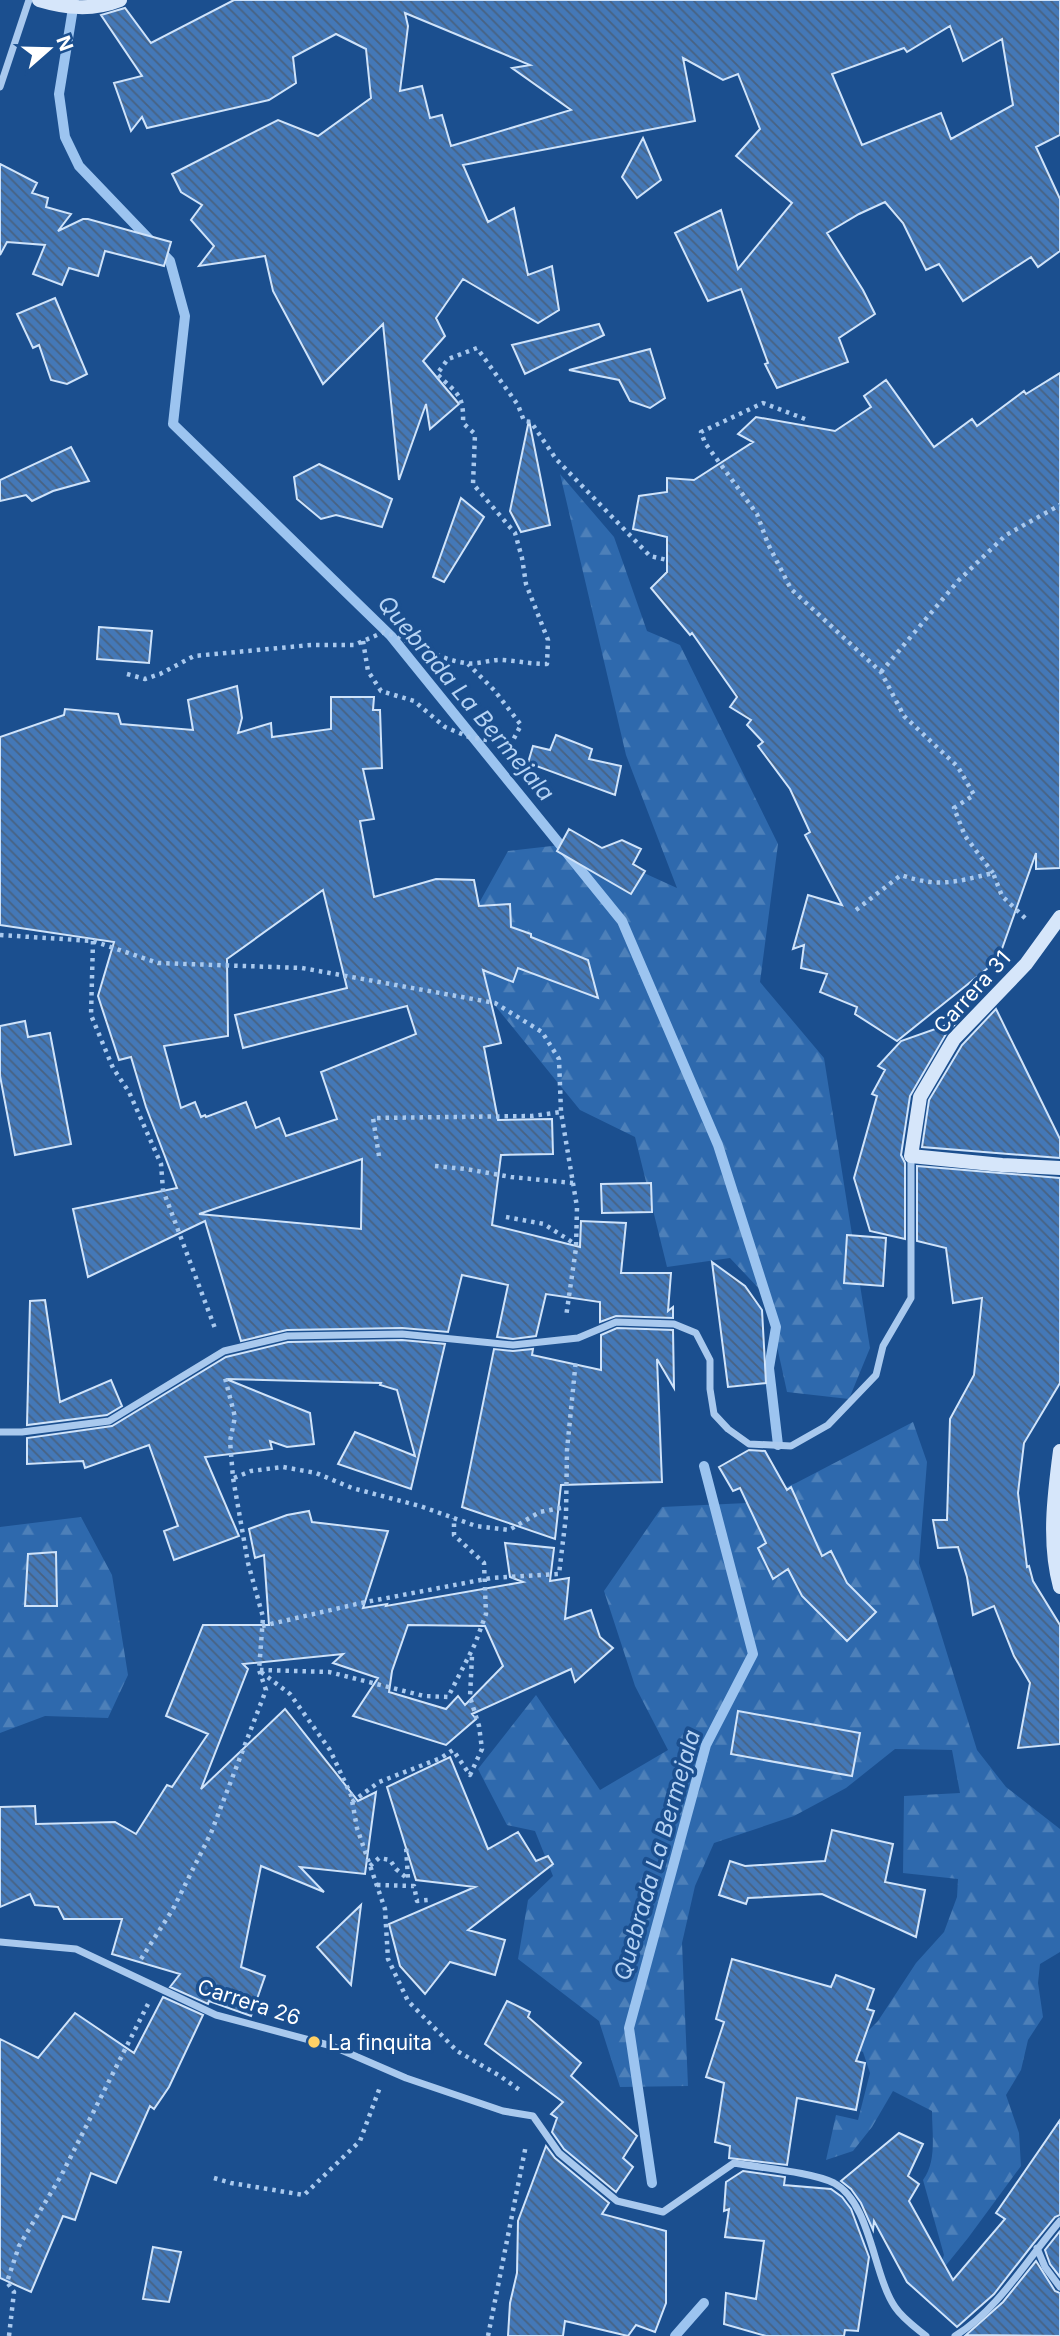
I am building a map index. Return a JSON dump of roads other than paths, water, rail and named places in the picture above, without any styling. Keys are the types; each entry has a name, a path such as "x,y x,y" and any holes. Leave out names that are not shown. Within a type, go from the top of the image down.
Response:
{"street":[{"path":"0,87 29,0"},
{"path":"39,0 60,6 88,8 115,1"},
{"name":"Carrera 31","path":"911,1156 920,1097 954,1039 1026,964 1060,917"},
{"path":"0,1432 22,1432 108,1421 223,1351 287,1336 402,1334 513,1345 578,1338 616,1322 674,1324 696,1333 710,1360 710,1390 714,1414 727,1429 749,1444 791,1446 828,1425 876,1375 883,1346 911,1298 911,1156 1060,1168"},
{"path":"1060,1451 1055,1486 1053,1540 1060,1587"},
{"name":"Carrera 26","path":"0,1942 76,1949 216,2015 332,2046 406,2078 503,2111 533,2116 559,2153 617,2201 663,2212 734,2163 811,2176 838,2185 859,2212 893,2305 905,2320 926,2336"},
{"path":"955,2336 983,2313 1008,2287 1060,2221"},
{"path":"1037,2248 1045,2267 1060,2287"}],"waterway":[{"name":"Quebrada La Bermejala","path":"74,2 59,94 65,137 79,166 170,261 185,316 173,424 391,636 622,921 718,1145 776,1327 769,1368 778,1445"},
{"name":"Quebrada La Bermejala","path":"652,2183 629,2028 706,1745 753,1654 704,1466"},
{"name":"Quebrada La Bermejala","path":"675,2336 704,2303"}],"place":[{"name":"La finquita","path":"314,2042"}]}
